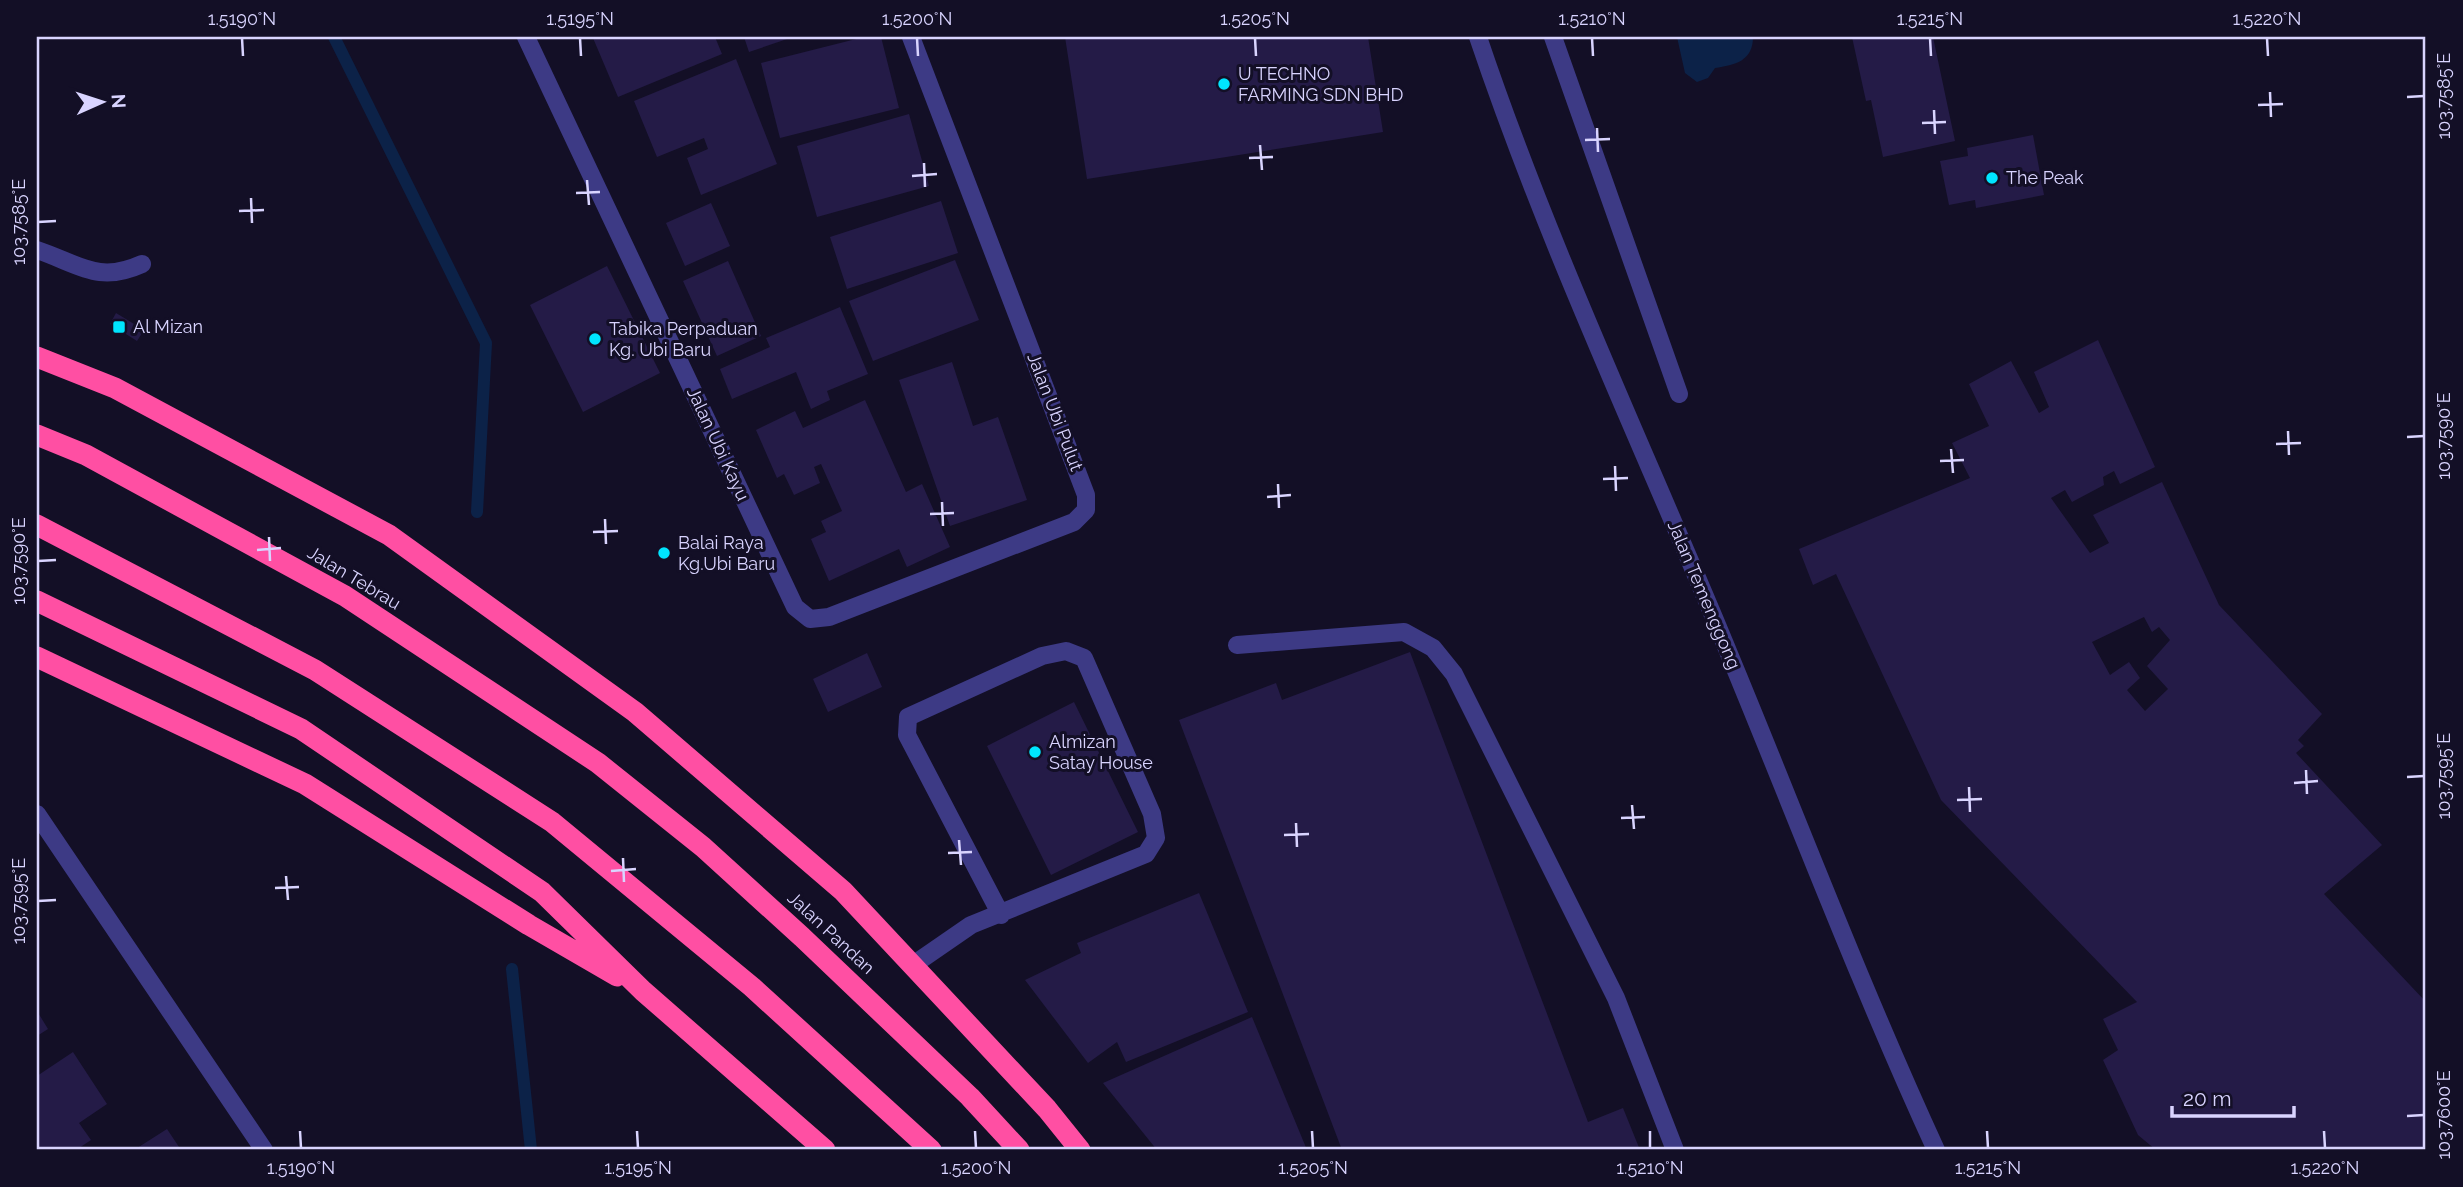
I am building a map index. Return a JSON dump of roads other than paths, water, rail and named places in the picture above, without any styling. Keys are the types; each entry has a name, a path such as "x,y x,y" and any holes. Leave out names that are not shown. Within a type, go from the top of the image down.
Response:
{"highway":[{"path":"37,357 115,388 389,535 635,712 843,891 1047,1109 1080,1150"},
{"name":"Jalan Tebrau","path":"37,435 86,455 345,596 598,764"},
{"path":"37,525 315,670 552,822 752,987 931,1150"},
{"path":"37,601 301,729 542,892 643,991 825,1150"},
{"path":"37,657 305,784 529,925 643,991"},
{"name":"Jalan Pandan","path":"598,764 703,847 802,937 970,1097 1019,1150"}],"street":[{"name":"Jalan Ubi Kayu","path":"526,37 795,607 810,618"},
{"name":"Jalan Ubi Pulut","path":"810,618 829,617 1074,522 1086,510 1086,495 911,37"},
{"name":"Jalan Temenggong","path":"1478,37 1516,148 1716,623 1881,1031 1936,1150"},
{"path":"1553,37 1679,394"},
{"path":"37,250 87,270 119,274 142,264"},
{"path":"1237,645 1404,632 1433,648 1454,674 1616,998 1675,1150"},
{"path":"913,965 971,925 1001,915 1146,853 1156,838 1152,814 1084,659 1066,651 1042,656 908,717 907,735 1001,915"},
{"path":"37,814 264,1150"}],"water":[{"path":"1677,37 1753,37 1750,52 1746,57 1736,63 1715,68 1708,78 1697,82 1685,73"}],"waterway":[{"path":"334,37 486,343 477,512"},
{"path":"512,969 531,1150"}],"place":[{"name":"U TECHNO FARMING SDN BHD","path":"1224,84"},
{"name":"The Peak","path":"1992,178"},
{"name":"Al Mizan","path":"119,327"},
{"name":"Tabika Perpaduan Kg. Ubi Baru","path":"595,339"},
{"name":"Balai Raya Kg.Ubi Baru","path":"664,553"},
{"name":"Almizan Satay House","path":"1035,752"}]}
